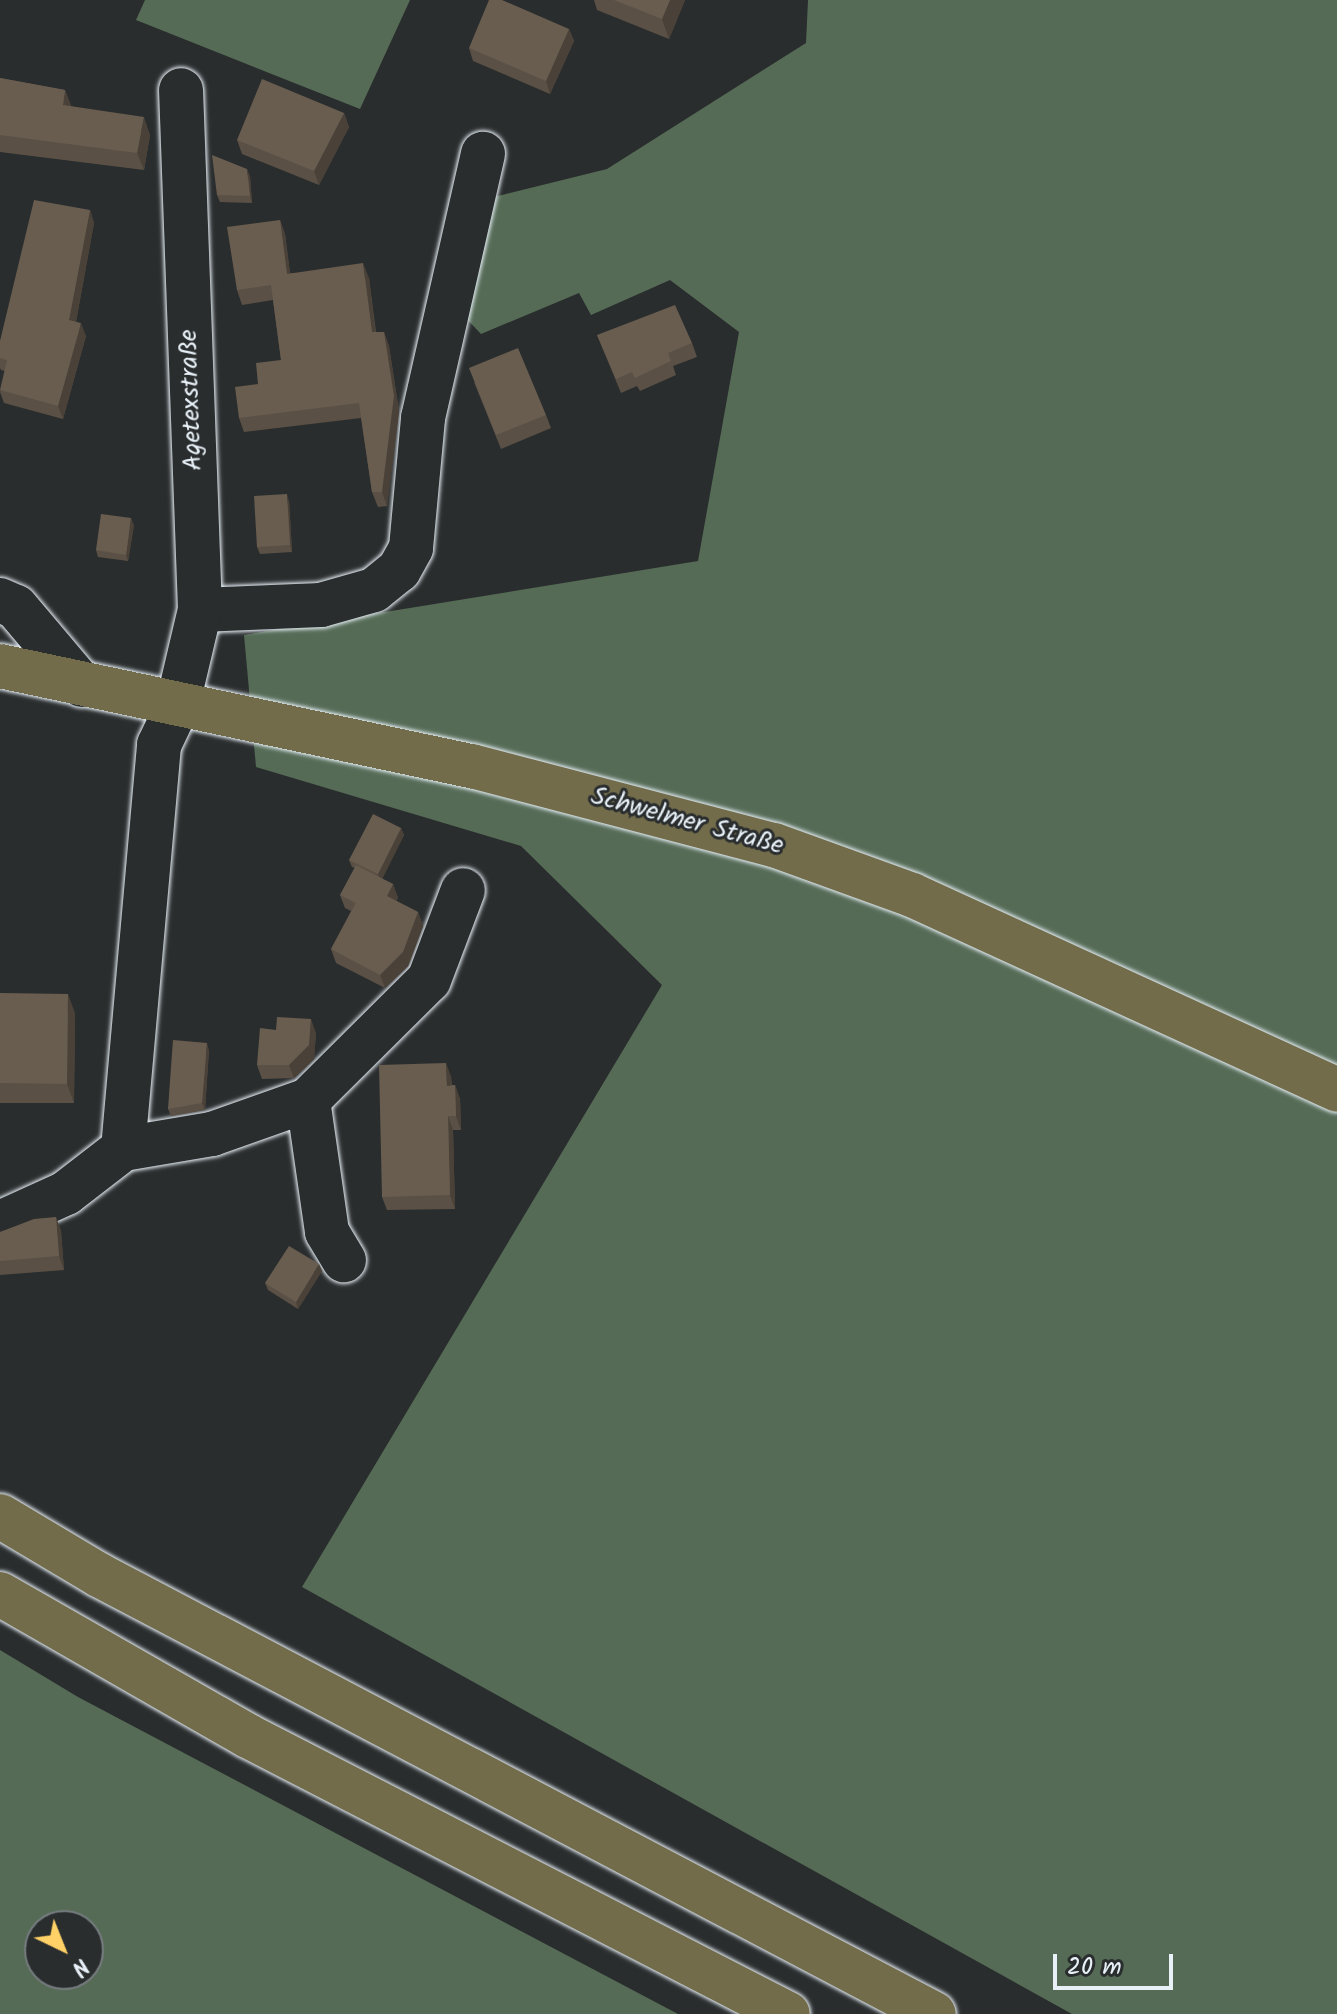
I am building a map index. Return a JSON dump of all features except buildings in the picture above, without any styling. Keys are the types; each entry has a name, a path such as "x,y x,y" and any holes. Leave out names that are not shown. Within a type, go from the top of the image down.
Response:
{"main road":[{"name":"Schwelmer Straße","path":"0,666 177,707 472,766 774,845 926,901 1337,1090"},
{"path":"0,1516 99,1575 934,2014"},
{"path":"0,1594 248,1736 788,2014"}],"street":[{"name":"Agetexstraße","path":"123,1149 159,745 177,707 200,610 181,90"},
{"path":"200,610 321,605 374,590 399,570 411,548 423,418 483,154"},
{"path":"0,600 16,607 82,685"},
{"path":"0,1223 66,1193 123,1149 212,1134 308,1100 429,980 463,890"},
{"path":"308,1100 327,1232 344,1260"}],"green space":[{"path":"145,0 410,0 360,109 136,20"},
{"path":"808,0 1337,0 1337,2014 1072,2014 302,1587 662,985 521,846 256,767 244,635 698,561 739,332 670,280 591,315 579,293 481,334 462,314 486,199 607,169 806,43"},
{"path":"0,1650 78,1697 678,2014 0,2014"}]}
